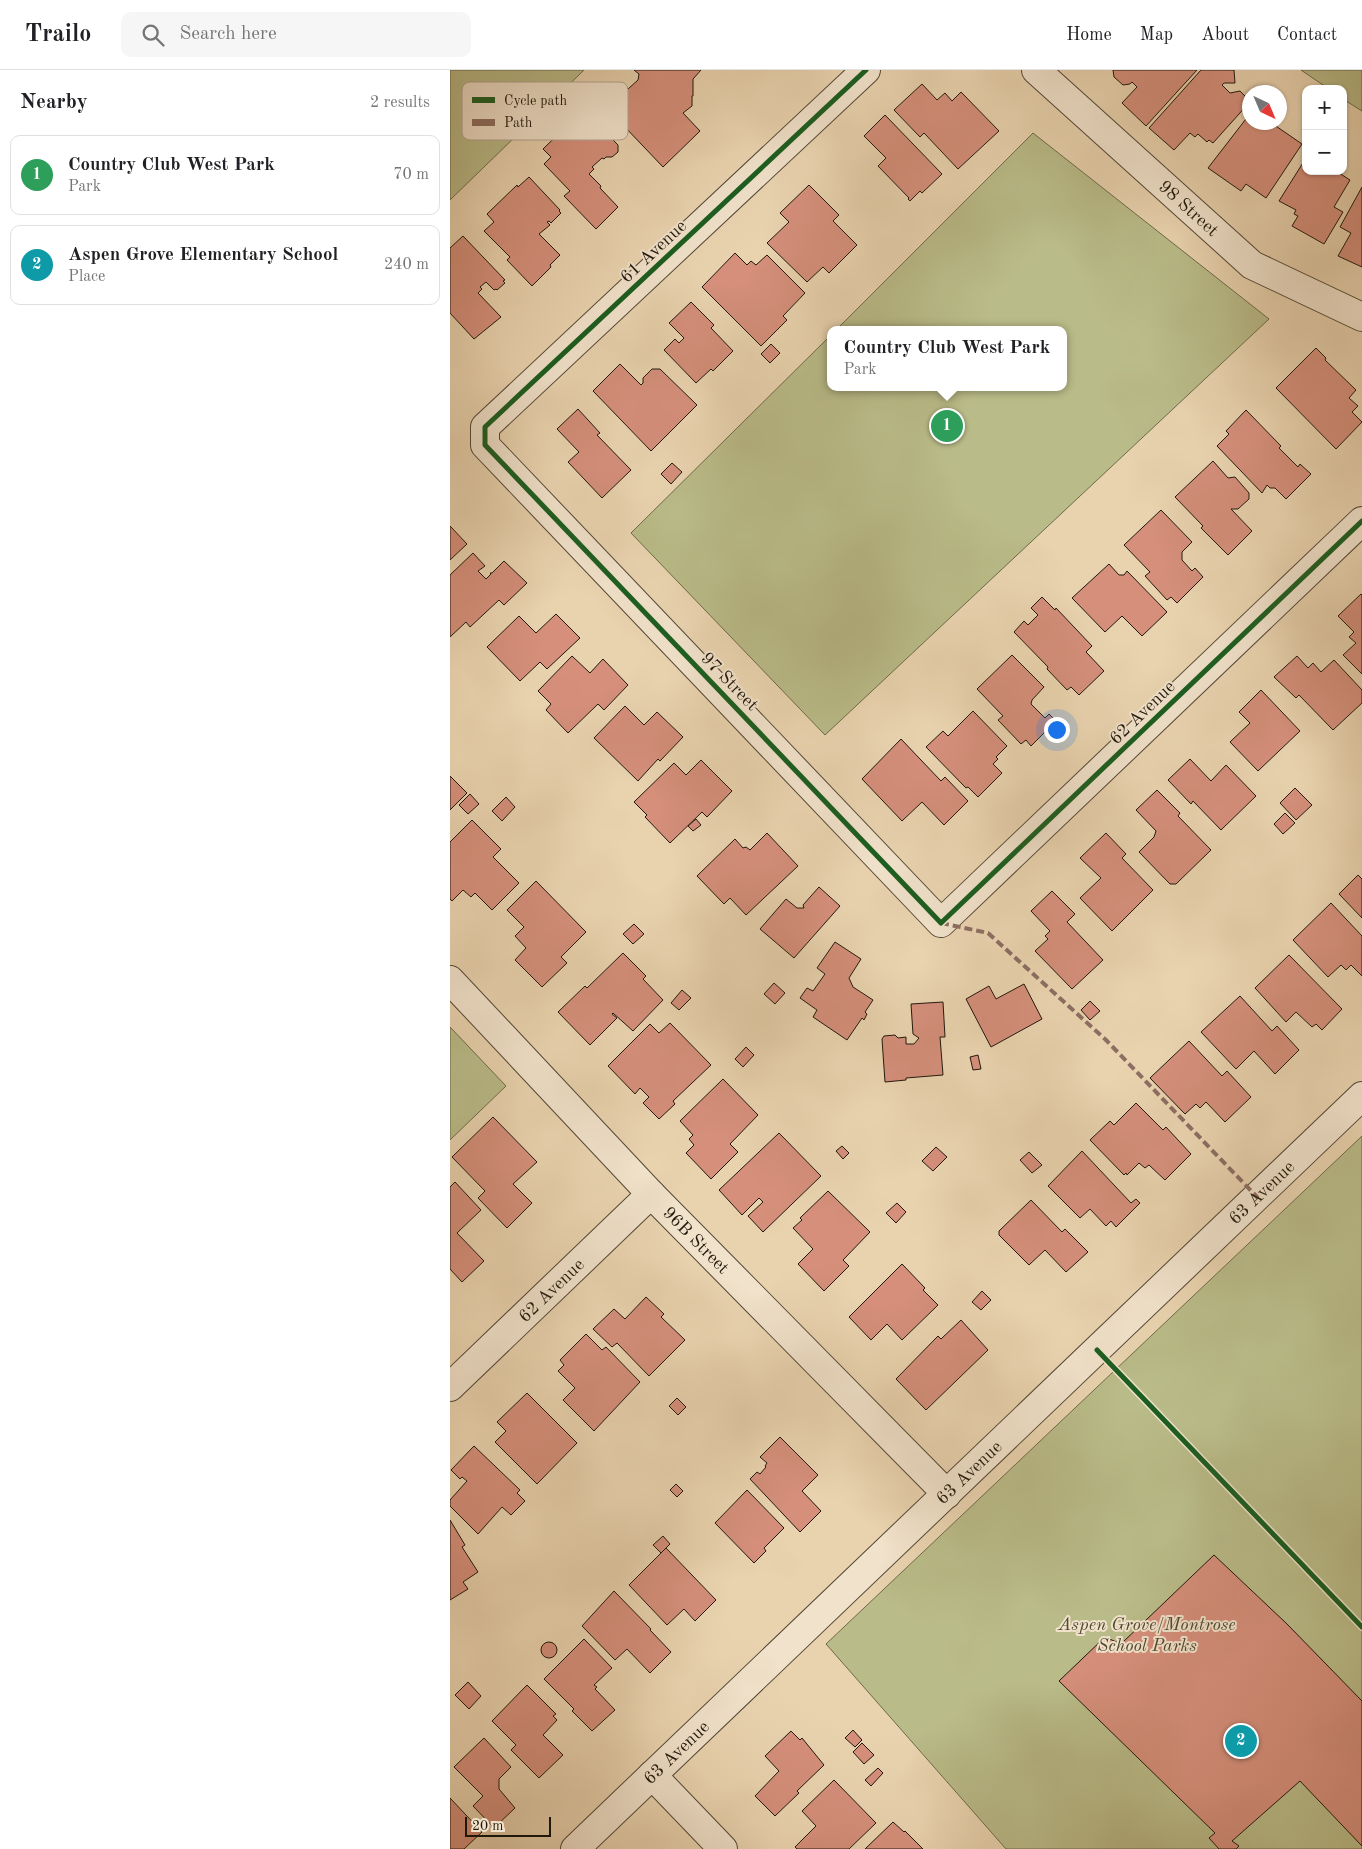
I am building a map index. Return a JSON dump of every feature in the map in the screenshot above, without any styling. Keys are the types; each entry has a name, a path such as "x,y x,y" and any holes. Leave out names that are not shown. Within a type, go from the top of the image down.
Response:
{"street":[{"name":"61 Avenue","path":"498,458 485,445 485,427 866,70"},
{"name":"98 Street","path":"1036,70 1252,265 1362,317"},
{"name":"97 Street","path":"498,458 941,923"},
{"name":"62 Avenue","path":"941,923 1362,521"},
{"name":"96B Street","path":"450,980 651,1194 947,1494"},
{"name":"63 Avenue","path":"575,1849 1362,1096"},
{"name":"62 Avenue","path":"450,1387 651,1194"},
{"path":"652,1774 723,1849"}],"green space":[{"path":"450,70 584,70 572,82 462,82 462,140 512,140 450,200"},
{"path":"1301,70 1362,70 1362,111 1347,102 1347,85 1323,85"},
{"path":"1033,133 1269,319 825,735 631,533 827,339 827,391 1067,391 1067,326 840,326"},
{"path":"450,1027 506,1086 450,1140"},
{"name":"Aspen Grove/Montrose School Parks","path":"1362,1136 1362,1849 1006,1849 826,1644"}],"building":[{"path":"634,70 701,70 693,79 692,106 683,113 700,131 663,167 628,130 628,89 638,80 639,74"},
{"path":"1113,70 1197,70 1146,126 1122,103 1137,87 1132,82 1123,85 1114,77"},
{"path":"1201,70 1234,70 1235,83 1224,83 1222,85 1230,93 1240,91 1242,93 1242,111 1213,143 1209,140 1207,142 1198,134 1195,137 1190,133 1174,150 1149,128"},
{"path":"922,84 937,100 945,93 952,101 961,92 999,131 958,169 924,133 920,137 894,110"},
{"path":"885,115 942,174 922,193 920,191 910,201 878,166 886,158 864,136"},
{"path":"1242,124 1242,130 1282,130 1302,144 1266,198 1246,184 1241,191 1208,168"},
{"path":"552,140 613,140 618,145 618,152 612,157 602,158 592,167 594,169 589,174 618,207 596,229 564,196 570,191 544,164 551,157 543,149"},
{"path":"1302,164 1302,175 1342,175 1350,180 1334,207 1343,212 1324,244 1292,226 1298,216 1294,214 1296,210 1279,201"},
{"path":"529,177 561,213 551,223 547,222 550,225 539,234 560,255 532,286 507,260 510,257 484,231 494,222 487,214 517,185 518,187"},
{"path":"809,185 839,215 833,221 857,245 829,273 823,267 807,282 767,243 789,222 780,213"},
{"path":"1362,187 1362,267 1338,256 1351,233 1340,227"},
{"path":"463,236 505,280 503,281 505,283 497,290 494,290 486,282 480,287 482,289 478,293 501,317 474,339 450,313 450,248"},
{"path":"735,253 747,265 751,261 756,265 767,255 805,293 783,316 787,320 761,346 702,287"},
{"path":"691,302 714,325 711,328 733,351 713,371 711,369 696,383 664,350 675,339 679,343 684,338 669,323"},
{"path":"771,344 780,353 770,363 761,354"},
{"path":"1316,348 1326,358 1325,360 1356,390 1349,398 1358,406 1352,412 1362,422 1336,449 1276,388"},
{"path":"620,364 641,385 643,378 652,369 660,369 697,405 651,451 593,391"},
{"path":"578,409 600,433 597,435 631,470 602,498 568,462 579,452 557,429"},
{"path":"1246,410 1281,446 1279,448 1298,467 1300,464 1311,474 1286,499 1275,488 1270,488 1267,485 1262,493 1217,446 1229,434 1226,431"},
{"path":"1213,461 1228,478 1235,477 1249,493 1249,499 1238,509 1231,509 1252,531 1228,555 1201,528 1203,526 1175,497"},
{"path":"672,463 682,472 671,484 661,474"},
{"path":"1161,510 1192,542 1182,552 1182,560 1192,571 1195,568 1203,577 1177,603 1171,597 1167,600 1145,576 1150,572 1124,545"},
{"path":"450,526 467,544 450,560"},
{"path":"473,553 485,566 478,571 486,579 504,561 527,583 504,605 499,600 470,627 466,622 450,637 450,575"},
{"path":"1109,564 1119,575 1124,575 1127,571 1167,612 1142,636 1122,616 1105,632 1072,598"},
{"path":"1361,594 1362,674 1343,655 1356,643 1349,637 1354,632 1338,616"},
{"path":"1042,597 1055,610 1056,608 1092,646 1086,652 1104,671 1079,695 1071,687 1067,690 1014,632 1024,621 1028,625 1038,615 1031,608"},
{"path":"556,614 580,638 547,669 540,662 520,681 487,647 519,616 536,633"},
{"path":"1012,655 1044,687 1032,700 1031,704 1045,718 1049,714 1056,721 1031,746 1026,740 1021,744 998,720 1003,716 977,689"},
{"path":"572,656 590,673 603,659 628,685 604,710 598,704 568,733 546,710 551,704 538,691"},
{"path":"1297,656 1308,668 1313,663 1321,672 1334,660 1362,690 1362,703 1333,730 1299,695 1296,698 1274,677"},
{"path":"1261,690 1300,731 1258,771 1230,742 1250,723 1239,712"},
{"path":"625,706 644,725 657,712 683,737 660,761 658,759 638,781 594,738"},
{"path":"973,711 1007,746 996,757 998,759 993,764 1002,773 978,797 968,787 966,788 926,747 943,731 948,736"},
{"path":"901,739 941,781 945,777 968,801 944,825 922,802 902,821 862,779"},
{"path":"1190,759 1211,781 1226,765 1256,796 1221,830 1193,801 1191,804 1168,780"},
{"path":"701,760 732,791 707,817 702,812 670,843 645,817 647,815 634,802 674,763 686,775"},
{"path":"450,776 467,793 450,810"},
{"path":"1295,788 1312,805 1296,820 1280,803"},
{"path":"1157,790 1180,813 1178,816 1211,850 1176,884 1170,884 1139,852 1154,837 1156,831 1136,810"},
{"path":"470,794 479,804 468,814 459,805"},
{"path":"506,797 515,807 502,821 492,811"},
{"path":"1285,813 1295,823 1283,834 1274,824"},
{"path":"696,819 701,825 693,831 688,826"},
{"path":"472,820 501,849 493,857 519,883 492,910 475,893 471,897 463,890 452,901 450,899 450,842"},
{"path":"767,833 798,866 746,915 730,898 724,904 697,876 735,839 743,848 746,847 750,850"},
{"path":"1106,833 1126,854 1122,858 1153,890 1112,931 1080,898 1101,878 1080,858"},
{"path":"1358,875 1362,879 1362,918 1339,894"},
{"path":"536,881 586,932 561,957 567,963 542,987 515,960 526,948 515,936 524,927 507,910"},
{"path":"819,887 840,906 794,958 760,929 786,899 797,908 804,908 803,905"},
{"path":"1052,891 1075,914 1067,922 1103,960 1072,989 1035,951 1048,939 1045,936 1050,931 1031,911"},
{"path":"1331,903 1362,936 1362,976 1351,965 1346,970 1341,965 1328,977 1293,940"},
{"path":"634,924 644,934 633,944 623,934"},
{"path":"835,942 861,959 849,978 853,987 873,1000 865,1012 867,1014 864,1020 862,1018 847,1040 813,1017 817,1010 800,998 807,988 813,991 825,974 817,968"},
{"path":"623,953 646,976 643,979 663,1000 633,1031 613,1013 617,1018 590,1045 558,1012 585,986 587,988"},
{"path":"1289,955 1342,1009 1322,1030 1316,1024 1312,1027 1296,1012 1286,1022 1255,988"},
{"path":"774,983 785,993 775,1004 764,994"},
{"path":"1024,984 1042,1019 991,1047 966,999 989,986 996,999"},
{"path":"682,990 691,998 679,1010 671,1003"},
{"path":"1240,996 1272,1031 1277,1026 1299,1050 1275,1074 1254,1051 1236,1069 1201,1032"},
{"path":"1090,1001 1100,1011 1090,1020 1081,1010"},
{"path":"943,1002 945,1037 940,1037 943,1075 885,1082 882,1039 884,1036 906,1037 906,1044 914,1044 919,1038 913,1034 911,1004"},
{"path":"670,1023 711,1065 673,1101 675,1104 659,1119 643,1103 649,1097 640,1088 635,1094 608,1066 650,1024 659,1033"},
{"path":"1189,1041 1222,1076 1227,1071 1251,1097 1225,1122 1206,1102 1200,1108 1196,1104 1185,1114 1150,1078"},
{"path":"746,1047 754,1055 743,1067 735,1059"},
{"path":"978,1055 981,1069 973,1070 970,1057"},
{"path":"723,1079 758,1115 730,1144 738,1152 711,1179 686,1153 694,1145 689,1139 693,1135 680,1121"},
{"path":"1136,1103 1163,1130 1166,1127 1191,1154 1165,1180 1149,1165 1145,1168 1139,1163 1127,1175 1126,1173 1124,1175 1090,1140 1110,1121 1114,1125"},
{"path":"493,1117 537,1162 513,1184 532,1203 507,1228 478,1198 485,1191 452,1157"},
{"path":"779,1133 821,1176 763,1232 748,1216 763,1202 759,1198 742,1215 719,1190"},
{"path":"842,1146 849,1153 843,1159 836,1151"},
{"path":"936,1147 947,1157 933,1171 922,1161"},
{"path":"1082,1151 1131,1203 1136,1199 1140,1203 1116,1227 1111,1221 1106,1226 1090,1209 1080,1218 1048,1186"},
{"path":"1029,1152 1042,1165 1032,1173 1020,1160"},
{"path":"455,1182 481,1210 457,1233 484,1261 462,1282 450,1269 450,1187"},
{"path":"828,1191 870,1232 843,1260 849,1266 824,1291 798,1264 813,1249 793,1228 802,1220 800,1218"},
{"path":"1031,1200 1062,1232 1065,1229 1088,1252 1066,1272 1045,1250 1029,1265 999,1235 999,1231"},
{"path":"897,1203 906,1212 896,1223 886,1213"},
{"path":"902,1264 938,1305 902,1340 887,1324 871,1340 849,1317"},
{"path":"982,1291 991,1300 981,1310 972,1302"},
{"path":"646,1297 664,1314 661,1317 685,1340 649,1376 617,1343 612,1347 593,1329 614,1309 625,1319"},
{"path":"961,1320 988,1350 926,1410 896,1379 938,1336 941,1339"},
{"path":"586,1334 602,1350 606,1347 640,1382 594,1431 563,1400 575,1388 558,1371 564,1365 560,1360"},
{"path":"527,1393 577,1443 537,1484 495,1442 506,1431 497,1422"},
{"path":"677,1398 686,1407 678,1415 669,1406"},
{"path":"780,1437 818,1475 802,1491 821,1511 800,1532 750,1479 757,1472 760,1474 766,1467 767,1463 760,1457"},
{"path":"474,1446 520,1490 517,1493 525,1501 511,1515 502,1507 478,1534 450,1506 450,1500 467,1481 462,1477 460,1479 451,1470"},
{"path":"676,1484 683,1491 677,1497 670,1490"},
{"path":"747,1490 784,1528 764,1548 766,1551 754,1563 715,1523"},
{"path":"450,1520 465,1545 462,1547 478,1572 463,1582 468,1589 450,1600"},
{"path":"663,1536 670,1544 661,1553 653,1545"},
{"path":"666,1548 716,1600 695,1621 684,1609 667,1625 629,1585"},
{"path":"1214,1555 1287,1624 1362,1701 1362,1846 1300,1781 1232,1841 1239,1846 1236,1849 1219,1849 1209,1838 1215,1833 1059,1681 1105,1637 1121,1644"},
{"path":"614,1591 671,1652 650,1673 627,1649 615,1660 582,1626"},
{"path":"584,1639 612,1668 594,1685 597,1687 595,1689 615,1710 592,1731 572,1711 574,1709 544,1679"},
{"path":"549,1642 555,1644 557,1650 555,1656 549,1658 543,1656 541,1650 543,1644"},
{"path":"468,1682 481,1696 469,1709 455,1695"},
{"path":"527,1685 556,1714 553,1716 557,1720 543,1735 563,1755 539,1778 511,1750 516,1745 492,1721"},
{"path":"853,1730 862,1740 855,1747 845,1738"},
{"path":"791,1731 800,1740 802,1738 824,1765 775,1816 755,1796 779,1771 765,1756"},
{"path":"484,1738 511,1767 499,1779 499,1789 515,1808 494,1828 473,1806 483,1796 454,1767"},
{"path":"862,1743 874,1755 864,1764 853,1752"},
{"path":"878,1768 883,1773 871,1786 865,1780"},
{"path":"834,1780 876,1823 849,1849 797,1849 795,1847 816,1826 802,1811"},
{"path":"450,1798 482,1832 464,1849 450,1849"},
{"path":"893,1822 905,1831 923,1849 865,1849"}],"marked path":[{"path":"941,923 988,933 1106,1040 1258,1198"}],"cycle path":[{"path":"866,70 485,427 485,445 941,923 1362,521"},
{"path":"1097,1350 1362,1627"}],"place":[{"name":"Country Club West Park","path":"947,426"},
{"name":"Aspen Grove Elementary School","path":"1241,1741"}]}
